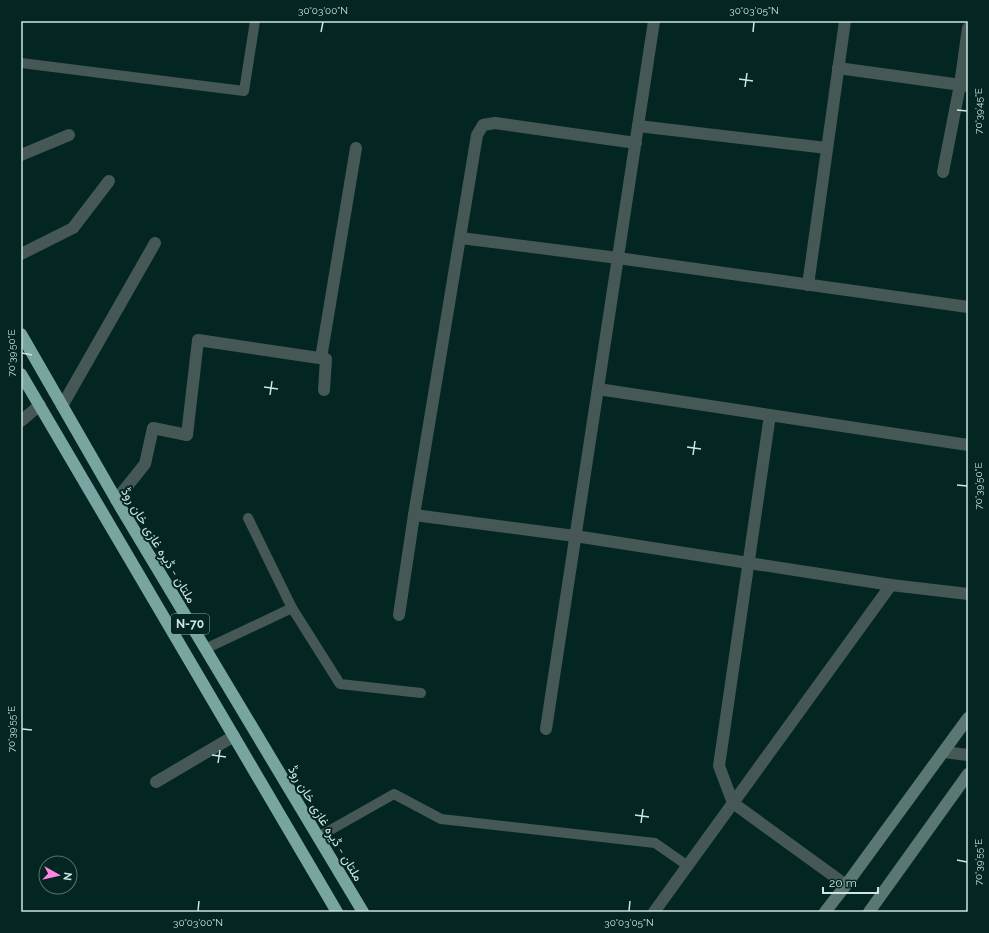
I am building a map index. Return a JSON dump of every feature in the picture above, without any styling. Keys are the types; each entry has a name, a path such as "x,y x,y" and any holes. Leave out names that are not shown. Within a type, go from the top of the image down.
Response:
{"highway":[{"name":"ملتان - ڈیرہ غازی خان روڈ","path":"21,334 118,504 363,912"},
{"name":"N-70","path":"21,374 337,912"},
{"path":"106,518 118,504"}],"street":[{"path":"546,729 654,21"},
{"path":"808,285 845,21"},
{"path":"943,172 964,86 968,28"},
{"path":"838,68 964,86"},
{"path":"398,616 477,135 483,125 495,123 636,143"},
{"path":"638,126 827,148"},
{"path":"21,155 69,135"},
{"path":"321,358 356,148"},
{"path":"21,254 72,228 110,181"},
{"path":"461,238 618,258 968,307"},
{"path":"62,406 155,243"},
{"path":"118,504 145,464 153,428 187,435 198,340 321,358 326,360 324,390"},
{"path":"598,389 968,445"},
{"path":"21,421 40,405"},
{"path":"770,415 719,766 733,803 846,885"},
{"path":"414,515 575,536 891,585 968,594"},
{"path":"654,912 891,585"},
{"path":"825,912 968,718"},
{"path":"156,782 234,736"},
{"path":"944,752 968,755"},
{"path":"870,912 968,774"}],"lane":[{"path":"21,63 244,91 256,21"},
{"path":"248,518 292,608 340,684 421,693"},
{"path":"205,649 292,608"},
{"path":"318,836 394,794 441,819 655,843 688,866"}]}
